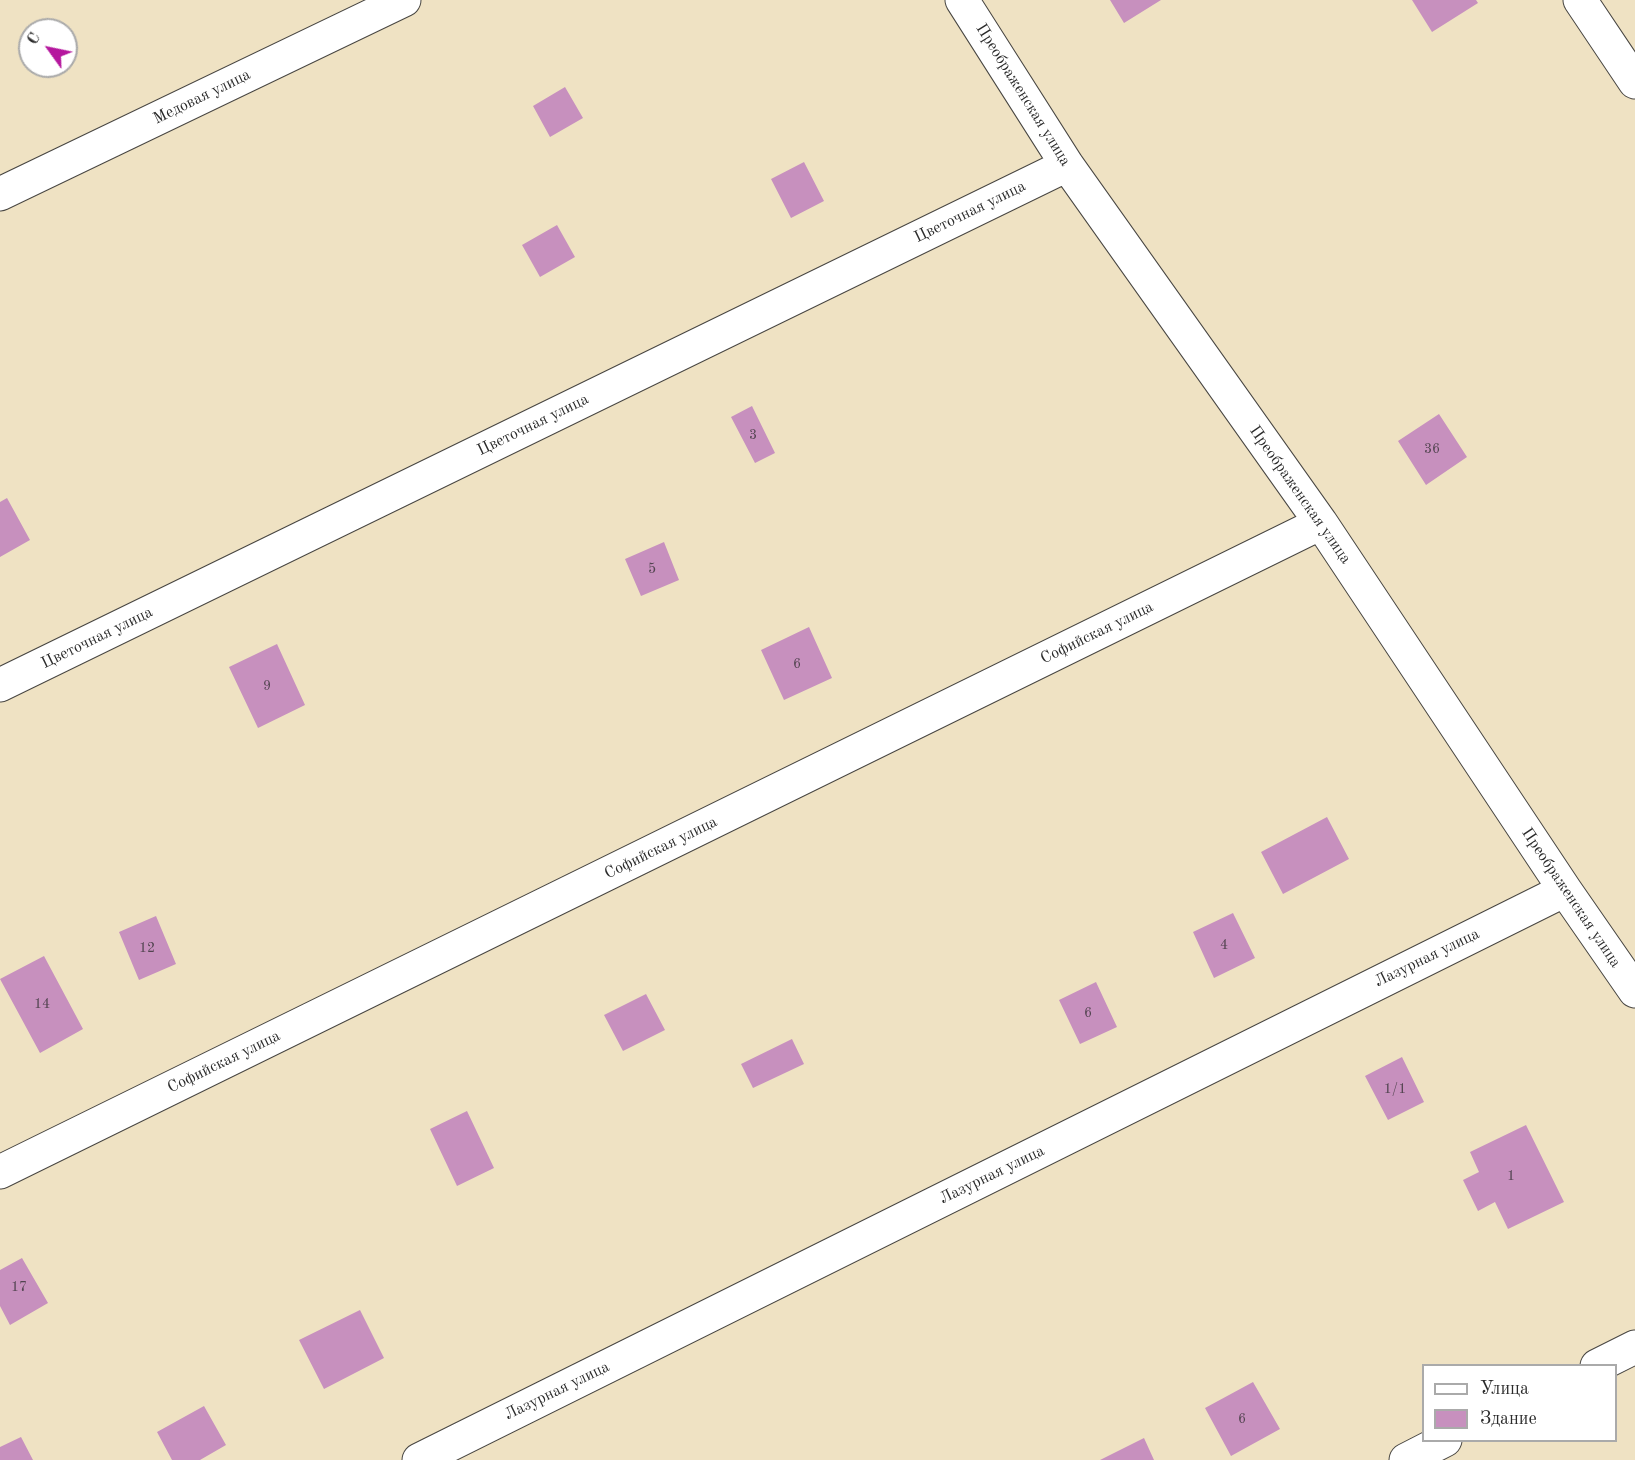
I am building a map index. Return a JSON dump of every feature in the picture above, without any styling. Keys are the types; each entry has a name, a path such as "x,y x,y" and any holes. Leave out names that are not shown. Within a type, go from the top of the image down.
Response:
{"street":[{"name":"Медовая улица","path":"0,194 404,0"},
{"name":"Преображенская улица","path":"962,0 1067,165 1321,523 1565,890 1635,991"},
{"path":"1580,0 1635,82"},
{"name":"Цветочная улица","path":"0,685 1067,165"},
{"name":"Софийская улица","path":"0,1172 1321,523"},
{"name":"Лазурная улица","path":"419,1460 1565,890"},
{"path":"1599,1364 1635,1347"},
{"path":"1406,1460 1441,1442"}],"building":[{"path":"1110,0 1161,0 1124,23"},
{"path":"1412,0 1476,0 1478,3 1432,32"},
{"path":"565,87 583,118 550,137 533,106"},
{"path":"804,162 824,201 791,218 771,179"},
{"path":"557,225 575,257 540,277 522,245"},
{"path":"752,406 775,453 755,463 731,417"},
{"path":"1439,414 1467,457 1426,485 1398,441"},
{"path":"7,498 30,540 0,557 0,502"},
{"path":"664,542 679,580 641,596 625,559"},
{"path":"809,627 832,678 784,700 761,650"},
{"path":"277,644 305,705 258,728 229,667"},
{"path":"1327,817 1349,859 1283,894 1261,852"},
{"path":"1233,913 1255,958 1214,978 1193,932"},
{"path":"156,916 176,964 139,980 119,932"},
{"path":"44,956 83,1029 40,1053 0,979"},
{"path":"1096,982 1117,1027 1080,1044 1059,1000"},
{"path":"646,994 665,1030 623,1051 604,1015"},
{"path":"792,1039 804,1064 753,1088 741,1064"},
{"path":"1402,1057 1424,1102 1388,1120 1365,1076"},
{"path":"467,1111 494,1168 457,1186 430,1129"},
{"path":"1526,1125 1564,1202 1508,1229 1495,1202 1478,1211 1463,1180 1479,1172 1470,1152"},
{"path":"22,1258 48,1303 10,1325 0,1306 0,1270"},
{"path":"360,1310 384,1358 324,1389 299,1340"},
{"path":"1253,1382 1280,1429 1231,1456 1205,1408"},
{"path":"204,1406 226,1445 200,1460 172,1460 157,1432"},
{"path":"21,1437 33,1460 0,1460 0,1447"},
{"path":"1144,1438 1154,1460 1100,1460"}]}
